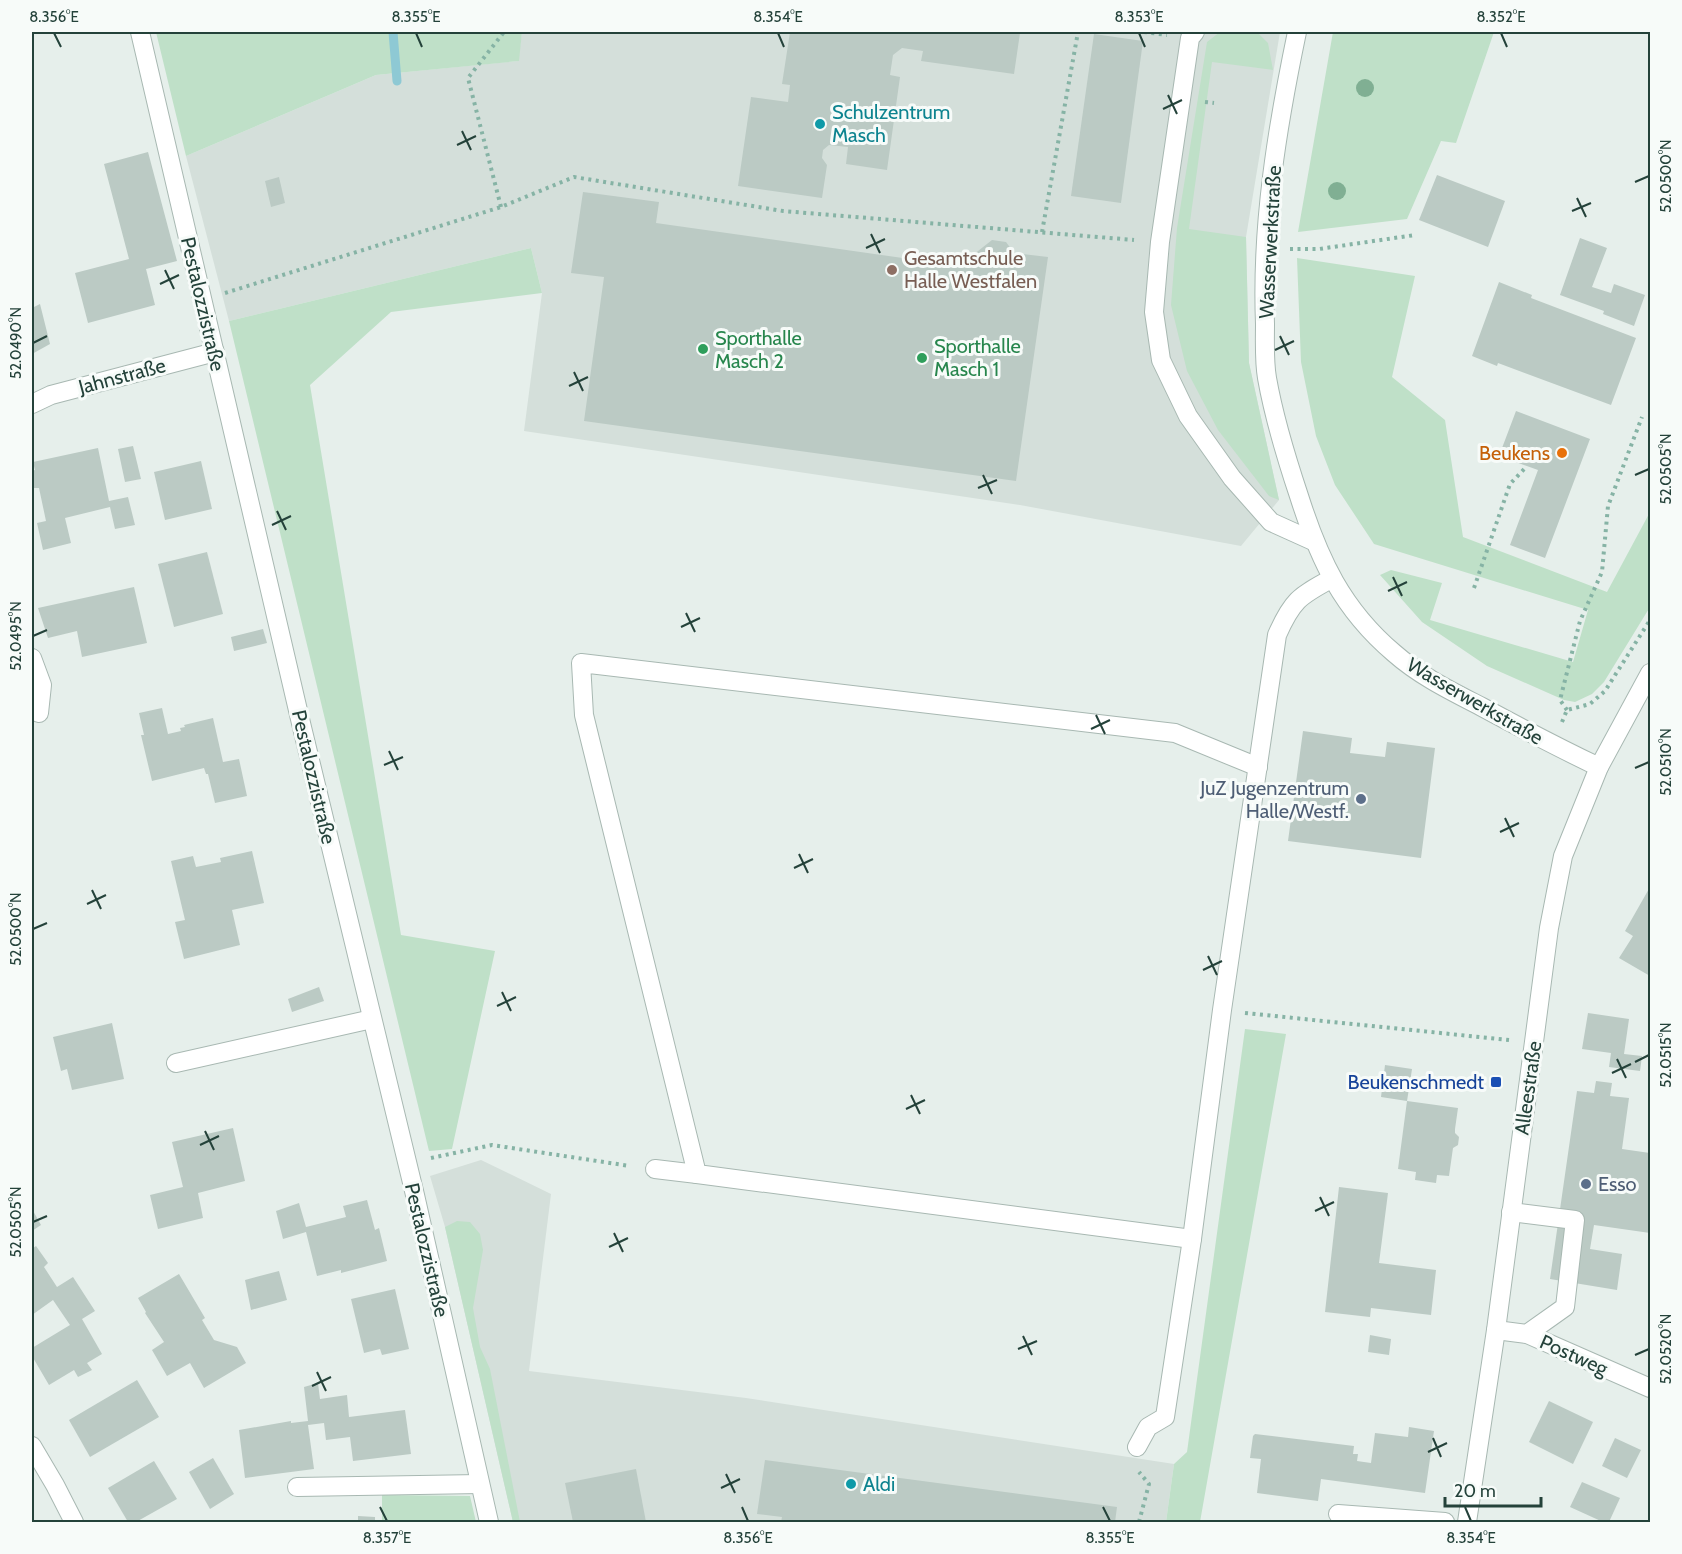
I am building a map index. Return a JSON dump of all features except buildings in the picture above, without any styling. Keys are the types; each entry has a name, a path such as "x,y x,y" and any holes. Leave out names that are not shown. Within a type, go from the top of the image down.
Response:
{"street":[{"name":"Pestalozzistraße","path":"140,32 407,1163 489,1522"},
{"path":"1195,32 1190,38 1160,242 1154,312 1161,360 1188,416 1232,478 1271,522 1313,541"},
{"name":"Wasserwerkstraße","path":"1297,32 1281,110 1268,207 1263,290 1267,376 1284,453 1313,541 1331,579 1369,629 1420,674 1599,767"},
{"name":"Jahnstraße","path":"32,404 51,395 215,352"},
{"path":"1137,1447 1148,1427 1164,1417 1192,1239 1222,1010 1277,635 1288,611 1303,594 1331,579"},
{"path":"32,658 42,685 39,713"},
{"path":"697,1174 584,715 580,663 1175,733 1258,768"},
{"name":"Alleestraße","path":"1467,1522 1496,1330 1549,928 1563,856 1599,767 1650,673"},
{"path":"176,1063 372,1019"},
{"path":"655,1169 1192,1239"},
{"path":"1511,1212 1575,1220 1565,1307 1527,1334"},
{"name":"Postweg","path":"1496,1330 1527,1334 1650,1388"},
{"path":"32,1446 75,1522"},
{"path":"297,1487 480,1484"},
{"path":"1338,1514 1445,1522"}],"path":[{"path":"501,207 468,78 504,32"},
{"path":"1042,232 1078,32"},
{"path":"202,300 501,207 574,177 783,211 1160,242"},
{"path":"1266,248 1319,249 1415,235"},
{"path":"1567,710 1560,700 1580,621 1602,572 1608,506 1642,417"},
{"path":"1474,588 1510,484 1527,466"},
{"path":"1567,710 1590,704 1605,691 1650,620"},
{"path":"1551,744 1567,710"},
{"path":"1222,1010 1534,1043"},
{"path":"407,1163 492,1145 655,1169"},
{"path":"1137,1447 1138,1472 1149,1484 1138,1522"}],"shaded area":[{"name":"Gesamtschule Halle Westfalen","path":"522,32 1280,32 1246,237 1249,363 1279,500 1241,546 1020,505 524,431 542,293 531,248 229,321 186,156 376,75 518,61"},
{"path":"481,1160 551,1194 529,1371 746,1398 1174,1464 1166,1522 513,1522 445,1227 430,1176"}],"green space":[{"path":"156,32 522,32 519,61 376,75 186,156"},
{"path":"1220,32 1257,32 1268,43 1273,70 1212,62 1189,229 1246,237 1249,363 1279,500 1269,496 1218,430 1187,371 1171,305 1177,228 1207,42"},
{"path":"1333,32 1494,32 1456,143 1441,141 1407,219 1298,232"},
{"path":"531,248 542,293 391,312 310,385 401,935 495,951 452,1149 429,1151 229,321"},
{"path":"1297,258 1415,276 1392,377 1445,420 1463,537 1607,592 1650,512 1650,607 1604,682 1592,694 1575,702 1564,700 1487,666 1422,622 1380,575 1391,570 1442,583 1430,620 1573,662 1588,610 1374,544 1335,485 1316,436 1301,362"},
{"path":"1245,1029 1286,1034 1200,1522 1166,1522 1174,1464 1187,1452"},
{"path":"457,1221 470,1222 480,1234 483,1250 473,1308 480,1347 490,1369 520,1522 513,1522 445,1227"},
{"path":"382,1495 470,1496 476,1522 382,1522"}],"waterway":[{"path":"393,32 397,81"}],"place":[{"name":"Schulzentrum Masch","path":"820,124"},
{"name":"Gesamtschule Halle Westfalen","path":"892,270"},
{"name":"Sporthalle Masch 2","path":"703,349"},
{"name":"Sporthalle Masch 1","path":"922,358"},
{"name":"Beukens","path":"1562,453"},
{"name":"JuZ Jugenzentrum Halle/Westf.","path":"1361,799"},
{"name":"Beukenschmedt","path":"1496,1082"},
{"name":"Esso","path":"1586,1184"},
{"name":"Aldi","path":"851,1484"}]}
